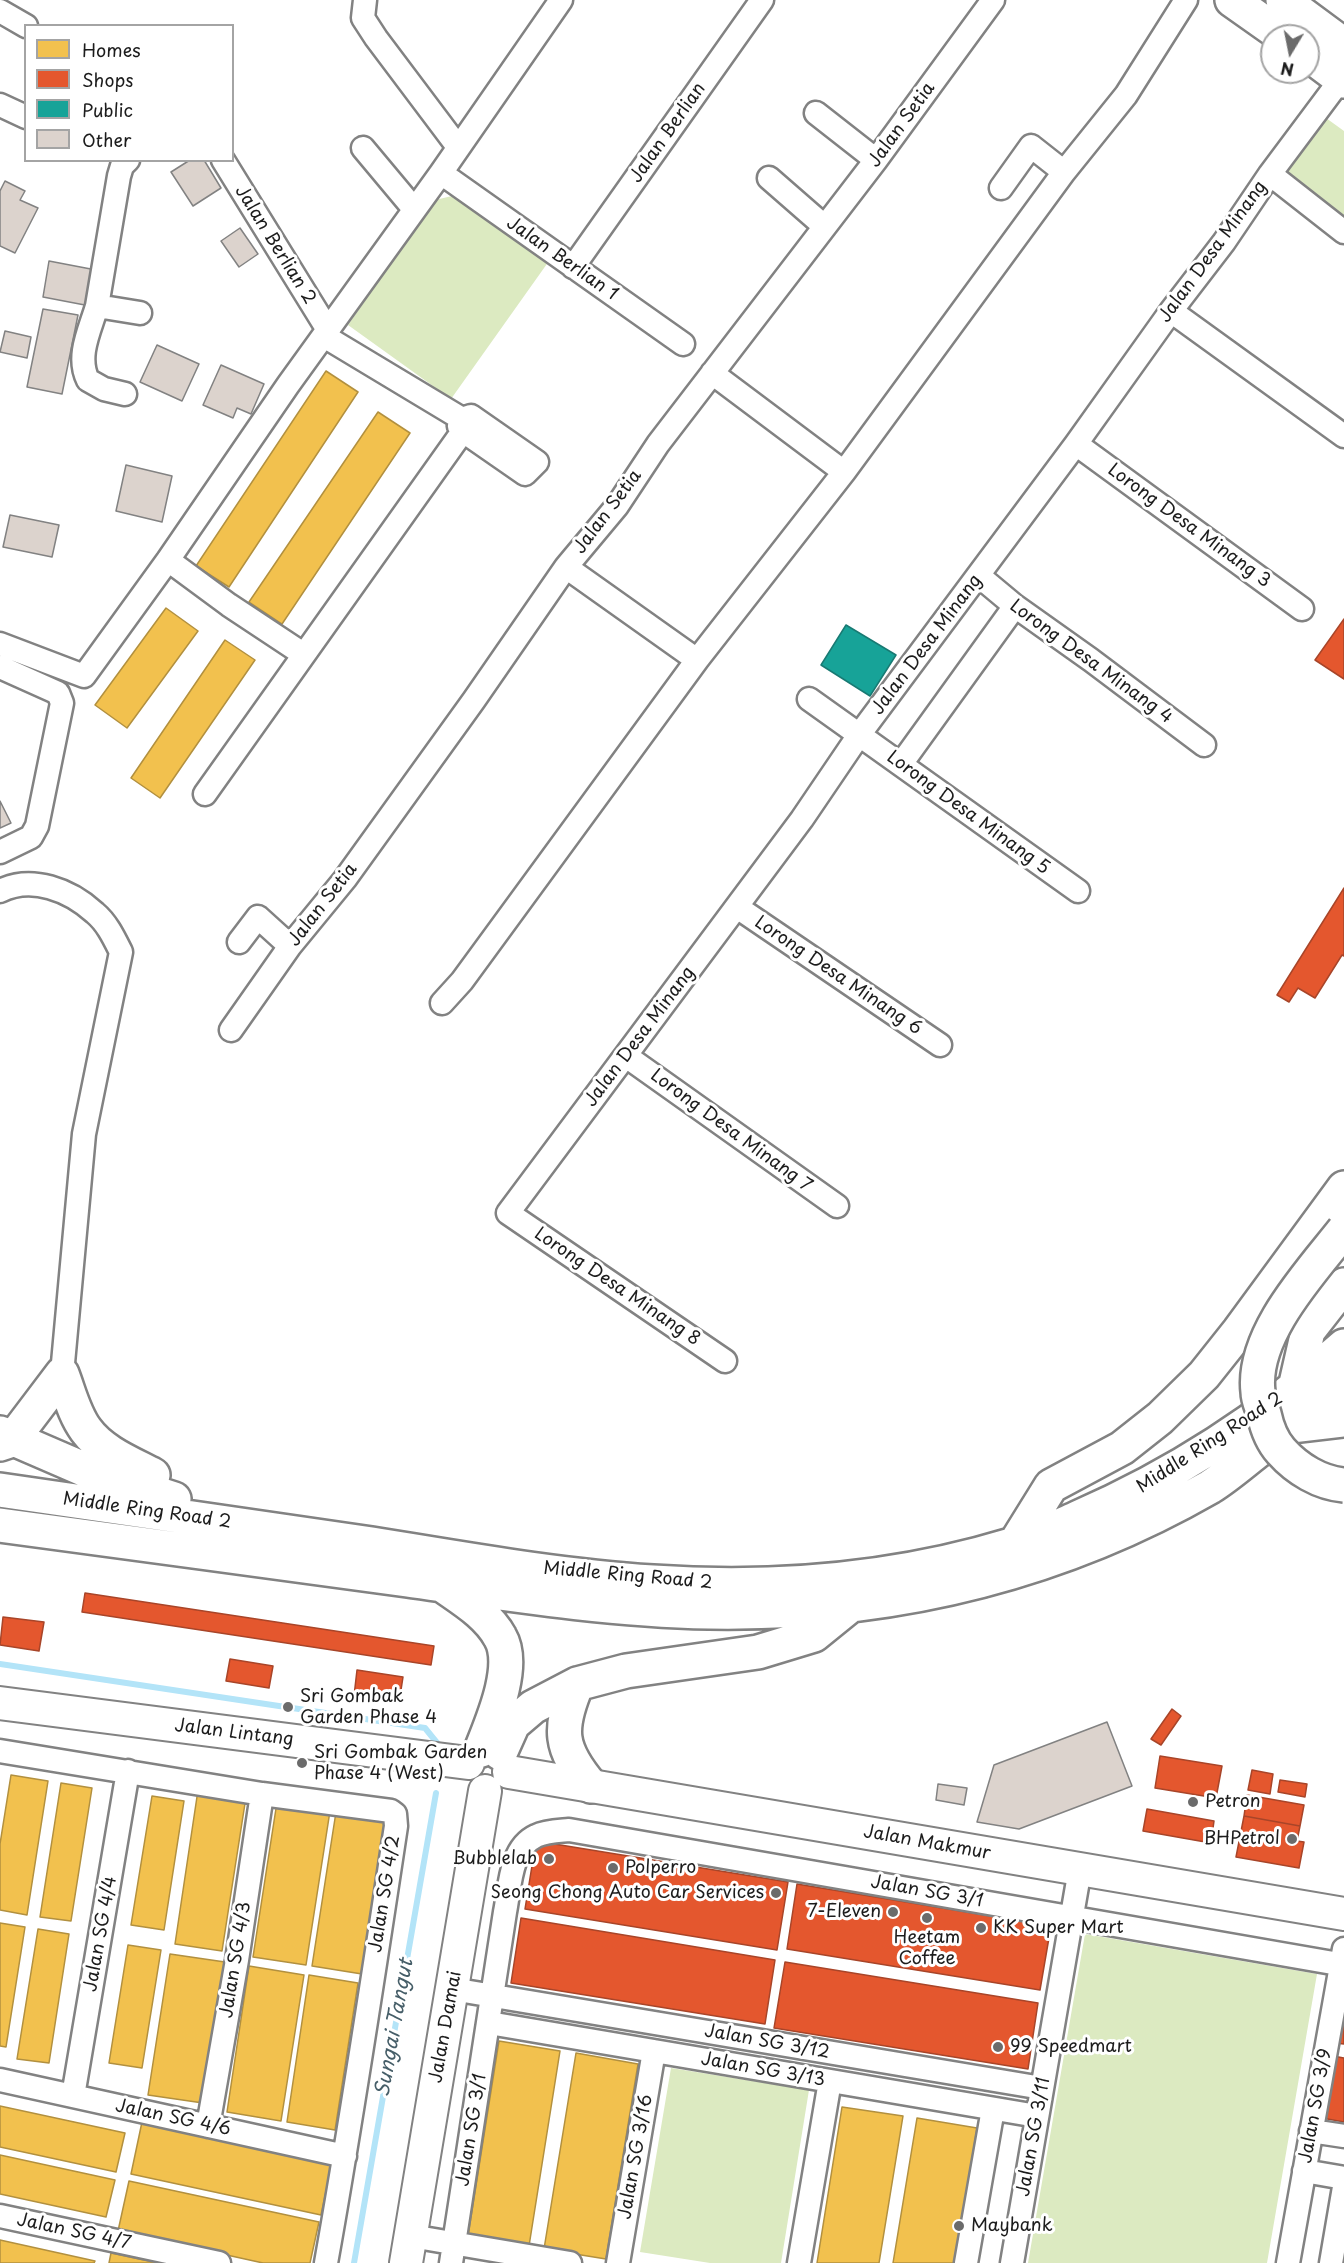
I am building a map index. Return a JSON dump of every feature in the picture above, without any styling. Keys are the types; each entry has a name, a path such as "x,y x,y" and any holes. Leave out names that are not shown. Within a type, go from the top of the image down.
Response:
{"main road":[{"path":"1286,1 1344,45"},
{"path":"1239,2 1267,24"},
{"path":"1320,62 1343,78"},
{"path":"1015,1544 1051,1486 1122,1448 1160,1418 1204,1375 1344,1188"},
{"path":"1344,1230 1293,1296 1266,1341 1259,1366 1257,1392 1274,1443 1291,1463 1313,1476 1344,1485"},
{"path":"1295,1388 1308,1331 1344,1285"},
{"name":"Middle Ring Road 2","path":"0,1490 591,1576 708,1585 806,1583 908,1570 1015,1544 1114,1502 1166,1475 1234,1432 1295,1388 1344,1346"},
{"path":"62,1374 77,1414 87,1431 114,1455 256,1526 88,1471 4,1439 62,1374"},
{"name":"Middle Ring Road 2","path":"0,1525 443,1586 649,1609 760,1612 851,1605 950,1589 1074,1553 1142,1522 1214,1485 1344,1382"},
{"path":"1289,1426 1344,1420"},
{"path":"443,1586 481,1613 501,1638 505,1651 505,1674 494,1715 489,1766"},
{"path":"489,1766 513,1724 533,1707 578,1684 626,1671 758,1652 814,1635 851,1605"},
{"path":"578,1684 564,1722 566,1748 576,1768 591,1786"}],"street":[{"path":"365,0 363,18 458,147"},
{"path":"0,644 84,676 561,0"},
{"name":"Jalan Berlian","path":"573,267 762,0"},
{"name":"Jalan Setia","path":"231,1030 290,946 345,879 474,700 566,567 617,506 658,444 876,160 993,0"},
{"path":"442,1003 462,981 697,660 844,472 1064,172 1126,95 1186,0"},
{"path":"0,11 24,25"},
{"name":"Jalan Desa Minang","path":"508,1213 802,819 859,735 979,576 1171,311 1224,242 1270,174 1343,78"},
{"path":"0,105 24,116"},
{"path":"816,113 876,160"},
{"path":"1001,188 1030,146 1064,172"},
{"path":"363,148 414,209"},
{"path":"125,394 94,385 83,372 84,349 97,306 119,176 126,162"},
{"name":"Jalan Berlian 2","path":"224,162 326,333"},
{"name":"Jalan Berlian 1","path":"441,173 683,344"},
{"path":"1270,174 1344,232"},
{"path":"769,178 824,226"},
{"path":"97,306 140,313"},
{"path":"1171,311 1344,436"},
{"path":"326,333 461,425"},
{"path":"712,373 844,472"},
{"path":"205,794 461,425 471,416 537,462 525,474"},
{"name":"Lorong Desa Minang 3","path":"1076,444 1302,609"},
{"path":"168,560 229,605 303,654"},
{"path":"566,567 697,660"},
{"name":"Lorong Desa Minang 4","path":"979,576 1015,606 1091,660 1204,746"},
{"path":"901,764 1015,606"},
{"path":"0,668 58,693 62,704 37,826 31,837 0,852"},
{"name":"Lorong Desa Minang 5","path":"809,699 1078,891"},
{"path":"0,891 9,887 36,883 68,894 96,913 112,933 121,952 84,1134 62,1374"},
{"name":"Lorong Desa Minang 6","path":"737,906 940,1045"},
{"path":"239,942 258,917 290,946"},
{"name":"Lorong Desa Minang 7","path":"626,1056 837,1206"},
{"name":"Lorong Desa Minang 8","path":"508,1213 725,1361"},
{"name":"Jalan Lintang","path":"1,1706 489,1766"},
{"name":"Jalan SG 4/2","path":"0,1751 262,1794 391,1811 396,1817 345,2157 326,2263"},
{"name":"Jalan Makmur","path":"489,1766 591,1786 1344,1914"},
{"name":"Jalan Damai","path":"408,2249 489,1766"},
{"name":"Jalan SG 4/4","path":"73,2096 128,1771"},
{"name":"Jalan SG 4/3","path":"208,2126 237,1960 262,1794"},
{"name":"Jalan SG 3/1","path":"452,2253 515,1859 534,1837 544,1833 569,1830 1072,1918 1343,1960"},
{"name":"Jalan SG 3/11","path":"1012,2263 1080,1869"},
{"name":"Jalan SG 3/9","path":"1288,2263 1343,1960"},
{"name":"Jalan SG 3/12","path":"452,1989 1042,2088"},
{"name":"Jalan SG 3/13","path":"489,2023 1037,2116"},
{"path":"775,2072 780,2045"},
{"name":"Jalan SG 3/16","path":"618,2263 654,2051"},
{"name":"Jalan SG 4/6","path":"0,2080 345,2157"},
{"path":"799,2263 830,2081"},
{"path":"966,2263 993,2109"},
{"path":"1311,2131 1344,2136"},
{"path":"1304,2171 1344,2178"},
{"path":"1332,2263 1344,2187"},
{"name":"Jalan SG 4/7","path":"0,2216 219,2263"},
{"path":"408,2249 570,2263"}],"green space":[{"path":"1326,118 1344,131 1344,224 1281,176"},
{"path":"452,196 549,261 451,399 348,325 435,200"},
{"path":"1085,1934 1317,1974 1267,2263 1028,2263"},
{"path":"671,2068 809,2090 781,2263 710,2263 640,2252"}],"building: Homes":[{"path":"326,371 358,392 229,587 196,566"},
{"path":"378,412 410,433 282,624 249,602"},
{"path":"166,608 198,631 127,728 95,705"},
{"path":"225,640 255,660 160,798 131,778"},
{"path":"11,1775 48,1781 27,1915 0,1910 0,1844"},
{"path":"61,1783 92,1788 71,1921 40,1917"},
{"path":"198,1790 246,1797 222,1951 175,1944"},
{"path":"152,1796 184,1801 164,1930 131,1925"},
{"path":"277,1802 330,1811 306,1965 253,1957"},
{"path":"336,1812 386,1819 362,1974 312,1966"},
{"path":"0,1923 25,1927 6,2047 0,2046"},
{"path":"38,1929 69,1934 49,2063 17,2059"},
{"path":"128,1945 161,1950 142,2068 109,2063"},
{"path":"170,1954 225,1962 203,2103 148,2095"},
{"path":"249,1966 304,1975 281,2121 227,2112"},
{"path":"309,1975 358,1983 335,2130 287,2122"},
{"path":"499,2041 560,2051 529,2246 468,2236"},
{"path":"576,2053 638,2064 606,2259 544,2249"},
{"path":"0,2106 125,2133 116,2172 0,2147"},
{"path":"842,2107 903,2116 879,2263 817,2263"},
{"path":"917,2118 977,2128 955,2263 893,2263"},
{"path":"142,2122 332,2163 321,2215 131,2174"},
{"path":"0,2155 115,2180 106,2217 0,2194"},
{"path":"129,2181 319,2222 310,2263 263,2263 118,2231"},
{"path":"0,2240 95,2261 94,2263 0,2263"},
{"path":"111,2253 158,2263 109,2263"}],"building: Shops":[{"path":"1344,619 1344,679 1315,660"},
{"path":"1344,888 1344,956 1342,955 1315,998 1298,988 1289,1002 1277,995"},
{"path":"85,1593 434,1646 431,1665 82,1612"},
{"path":"3,1617 44,1622 39,1651 0,1645"},
{"path":"230,1659 273,1666 269,1688 226,1681"},
{"path":"357,1670 403,1677 399,1703 354,1696"},
{"path":"1172,1709 1181,1716 1161,1745 1151,1739"},
{"path":"1160,1756 1222,1766 1216,1798 1155,1788"},
{"path":"1252,1770 1273,1774 1270,1794 1248,1790"},
{"path":"1280,1780 1307,1784 1305,1797 1278,1792"},
{"path":"1247,1795 1304,1805 1300,1826 1244,1816"},
{"path":"1147,1809 1214,1821 1211,1843 1143,1831"},
{"path":"1244,1816 1300,1826 1297,1841 1304,1842 1299,1868 1236,1857"},
{"path":"536,1841 788,1882 777,1950 525,1909"},
{"path":"797,1884 1051,1926 1040,1990 787,1949"},
{"path":"521,1918 775,1960 765,2024 511,1983"},
{"path":"785,1962 1038,2003 1028,2069 774,2028"},
{"path":"1344,1987 1344,2044 1335,2043"},
{"path":"1333,2056 1344,2058 1344,2122 1322,2118"}],"building: Public":[{"path":"846,625 896,655 870,696 821,665"}],"building: Other":[{"path":"187,162 205,162 221,188 193,206 171,172"},
{"path":"5,181 25,191 20,200 38,208 15,253 0,246 0,191"},
{"path":"240,228 258,254 239,267 221,241"},
{"path":"49,261 96,270 90,306 43,297"},
{"path":"43,309 78,315 62,394 27,387"},
{"path":"5,331 31,337 27,358 0,352"},
{"path":"157,345 199,364 182,401 140,382"},
{"path":"221,365 264,384 251,414 237,408 233,418 203,405"},
{"path":"126,465 172,476 162,522 116,511"},
{"path":"10,515 59,525 52,557 3,547"},
{"path":"0,801 11,823 0,828"},
{"path":"1107,1722 1132,1786 1019,1829 977,1822 994,1765"},
{"path":"938,1784 967,1788 964,1805 936,1800"}],"waterway":[{"name":"Sungai Tangut","path":"0,1664 425,1728 442,1749"},
{"name":"Sungai Tangut","path":"354,2263 436,1793"}],"place":[{"name":"Sri Gombak Garden Phase 4","path":"288,1707"},
{"name":"Sri Gombak Garden Phase 4 (West)","path":"302,1763"},
{"name":"Petron","path":"1193,1802"},
{"name":"BHPetrol","path":"1292,1839"},
{"name":"Bubblelab","path":"549,1859"},
{"name":"Polperro","path":"613,1868"},
{"name":"Seong Chong Auto Car Services","path":"776,1893"},
{"name":"7-Eleven","path":"893,1912"},
{"name":"Heetam Coffee","path":"927,1918"},
{"name":"KK Super Mart","path":"981,1928"},
{"name":"99 Speedmart","path":"998,2047"},
{"name":"Maybank","path":"959,2226"}]}
